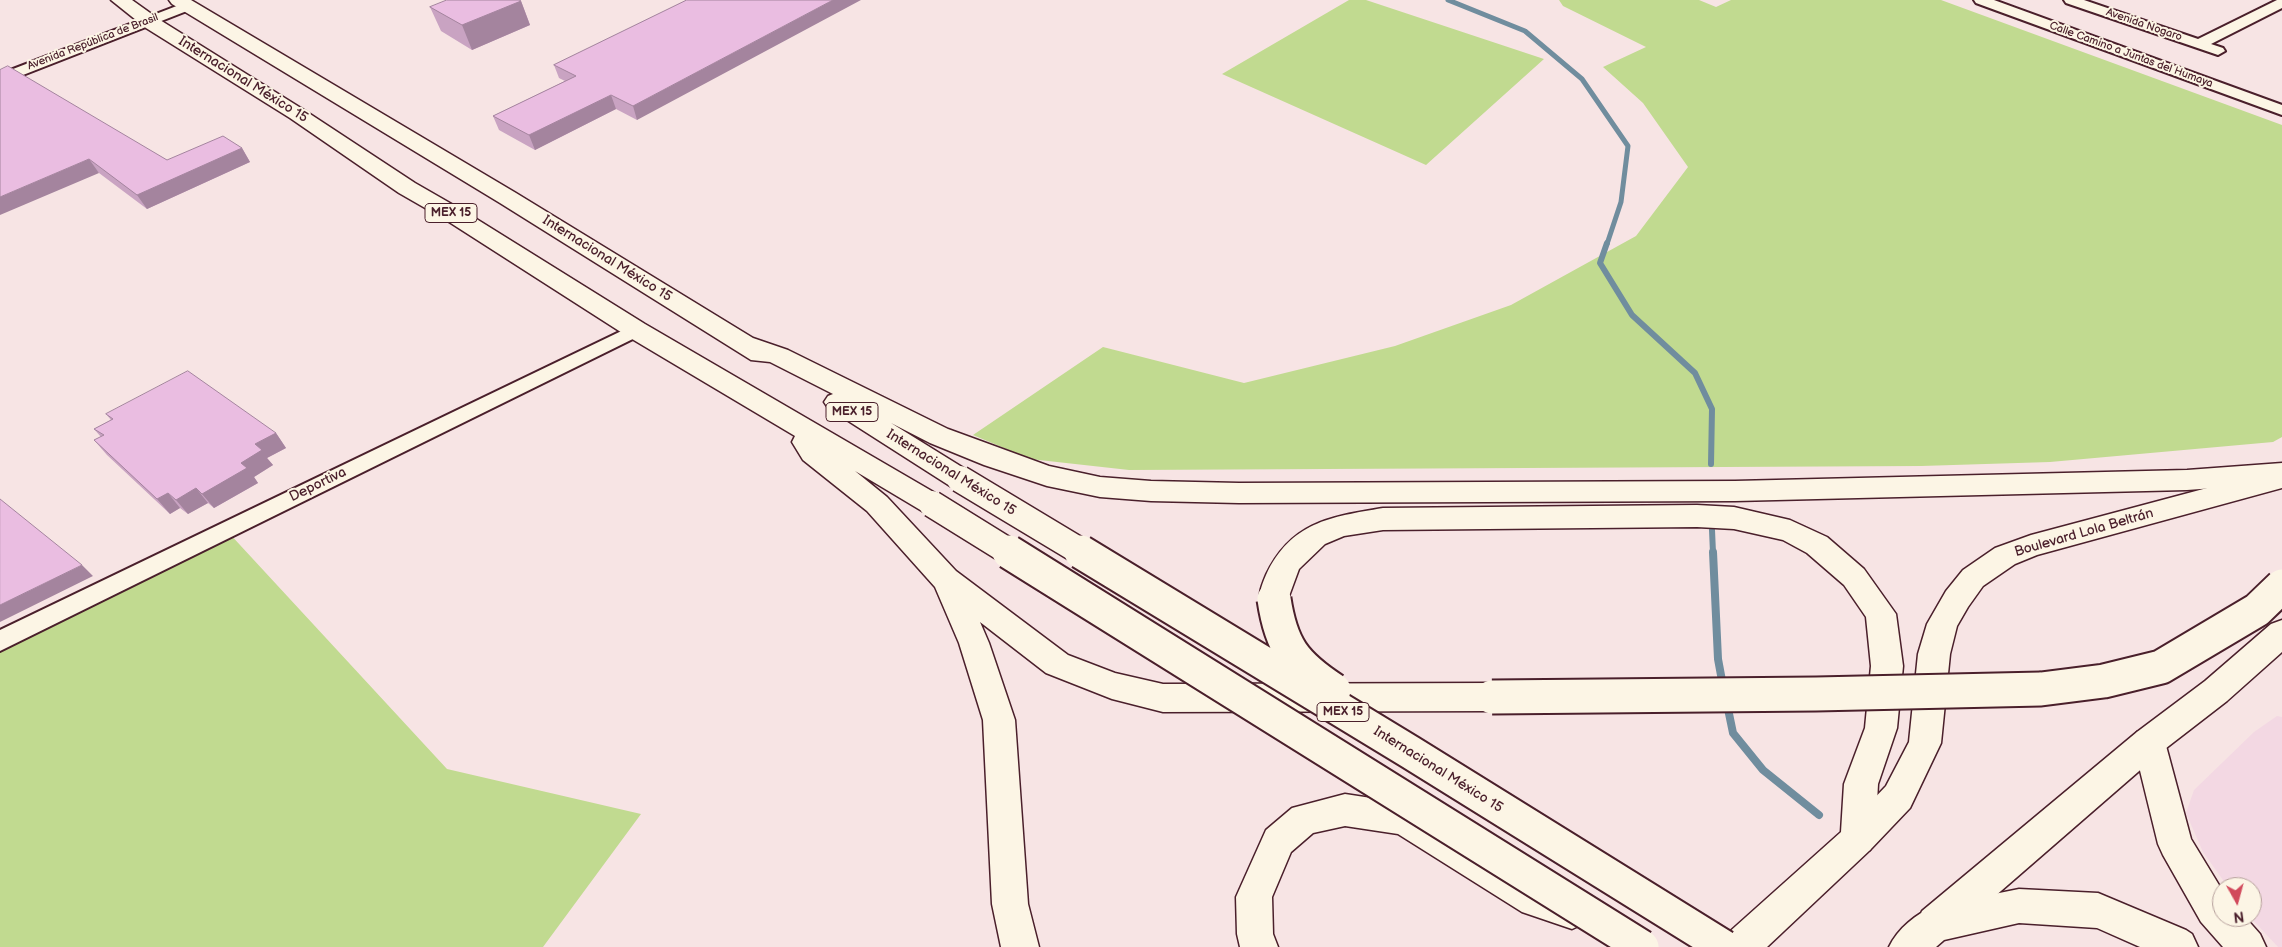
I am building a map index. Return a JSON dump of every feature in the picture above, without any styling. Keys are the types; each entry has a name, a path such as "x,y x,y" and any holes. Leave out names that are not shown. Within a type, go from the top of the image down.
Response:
{"main road":[{"name":"Internacional México 15","path":"120,0 305,119 407,188 454,215 636,330 932,504 1642,947"},
{"name":"Internacional México 15","path":"179,2 508,198 960,479 1410,752 1724,947"},
{"path":"744,344 780,356 939,436 994,458 1047,476 1100,487 1151,491 1239,493 1735,491 2187,480 2282,473"},
{"path":"787,419 813,453 877,504 946,579 1057,664 1112,686 1163,698 1855,694 2041,689 2104,681 2161,667 2257,610 2282,586"},
{"name":"Boulevard Lola Beltrán","path":"1740,947 1858,839 1898,797 1925,743 1934,654 1942,624 1957,599 1973,578 2005,556 2031,546 2282,478"},
{"path":"1410,752 1385,724 1325,685 1297,659 1284,641 1274,599 1276,586 1287,562 1315,536 1340,526 1383,519 1697,516 1734,518 1790,532 1817,545 1854,577 1881,614 1886,666 1881,728 1861,784 1858,839"},
{"path":"946,579 974,643 999,720 1010,904 1020,947"},
{"path":"1908,947 2149,742 2216,691 2282,633"},
{"path":"2149,742 2175,844 2214,910 2247,947"},
{"path":"1260,947 1255,934 1254,897 1278,841 1304,819 1345,810 1404,819 1535,900 1594,918"},
{"path":"1935,924 2019,906 2098,911 2179,947"}],"street":[{"name":"Calle Camino a Juntas del Humaya","path":"1981,0 2282,110"},
{"name":"Avenida Nogaro","path":"2076,1 2218,51"},
{"name":"Avenida República de Brasil","path":"0,70 179,2"},
{"path":"2199,44 2282,3"},
{"name":"Avenida República de Brasil","path":"0,79 144,16"},
{"name":"Deportiva","path":"0,641 636,330"}],"shaded area":[{"path":"2277,716 2282,717 2282,947 2278,947 2259,927 2262,927 2262,877 2221,877 2203,852 2186,813 2194,790 2254,732"}],"green space":[{"path":"1349,0 1366,0 1544,59 1426,165 1222,74"},
{"path":"1559,0 1699,0 1716,7 1731,0 1941,0 2282,125 2282,437 2273,442 2050,462 1921,466 1129,470 1030,459 973,435 1103,347 1244,383 1395,346 1511,305 1636,236 1688,167 1643,103 1603,67 1646,47 1563,6"},
{"path":"228,532 447,769 641,814 543,947 0,947 0,647"}],"building":[{"path":"447,0 521,1 462,25 430,7"},
{"path":"687,0 833,0 633,106 611,95 529,135 493,116 576,76 554,65"},
{"path":"8,66 167,160 223,136 242,148 137,195 89,159 0,197 0,70"},
{"path":"188,371 276,433 255,444 262,450 241,463 247,468 202,494 196,488 176,500 168,493 157,499 94,440 104,435 94,429 113,419 106,414"},
{"path":"0,499 82,565 0,605"}],"waterway":[{"path":"1448,0 1525,31 1582,79 1628,146 1621,202 1607,244"},
{"path":"1607,243 1600,263 1632,315 1695,373 1712,409 1711,464"},
{"path":"1712,530 1713,553"},
{"path":"1713,552 1718,659 1723,686"},
{"path":"1727,704 1733,733 1763,770 1819,815"}]}
